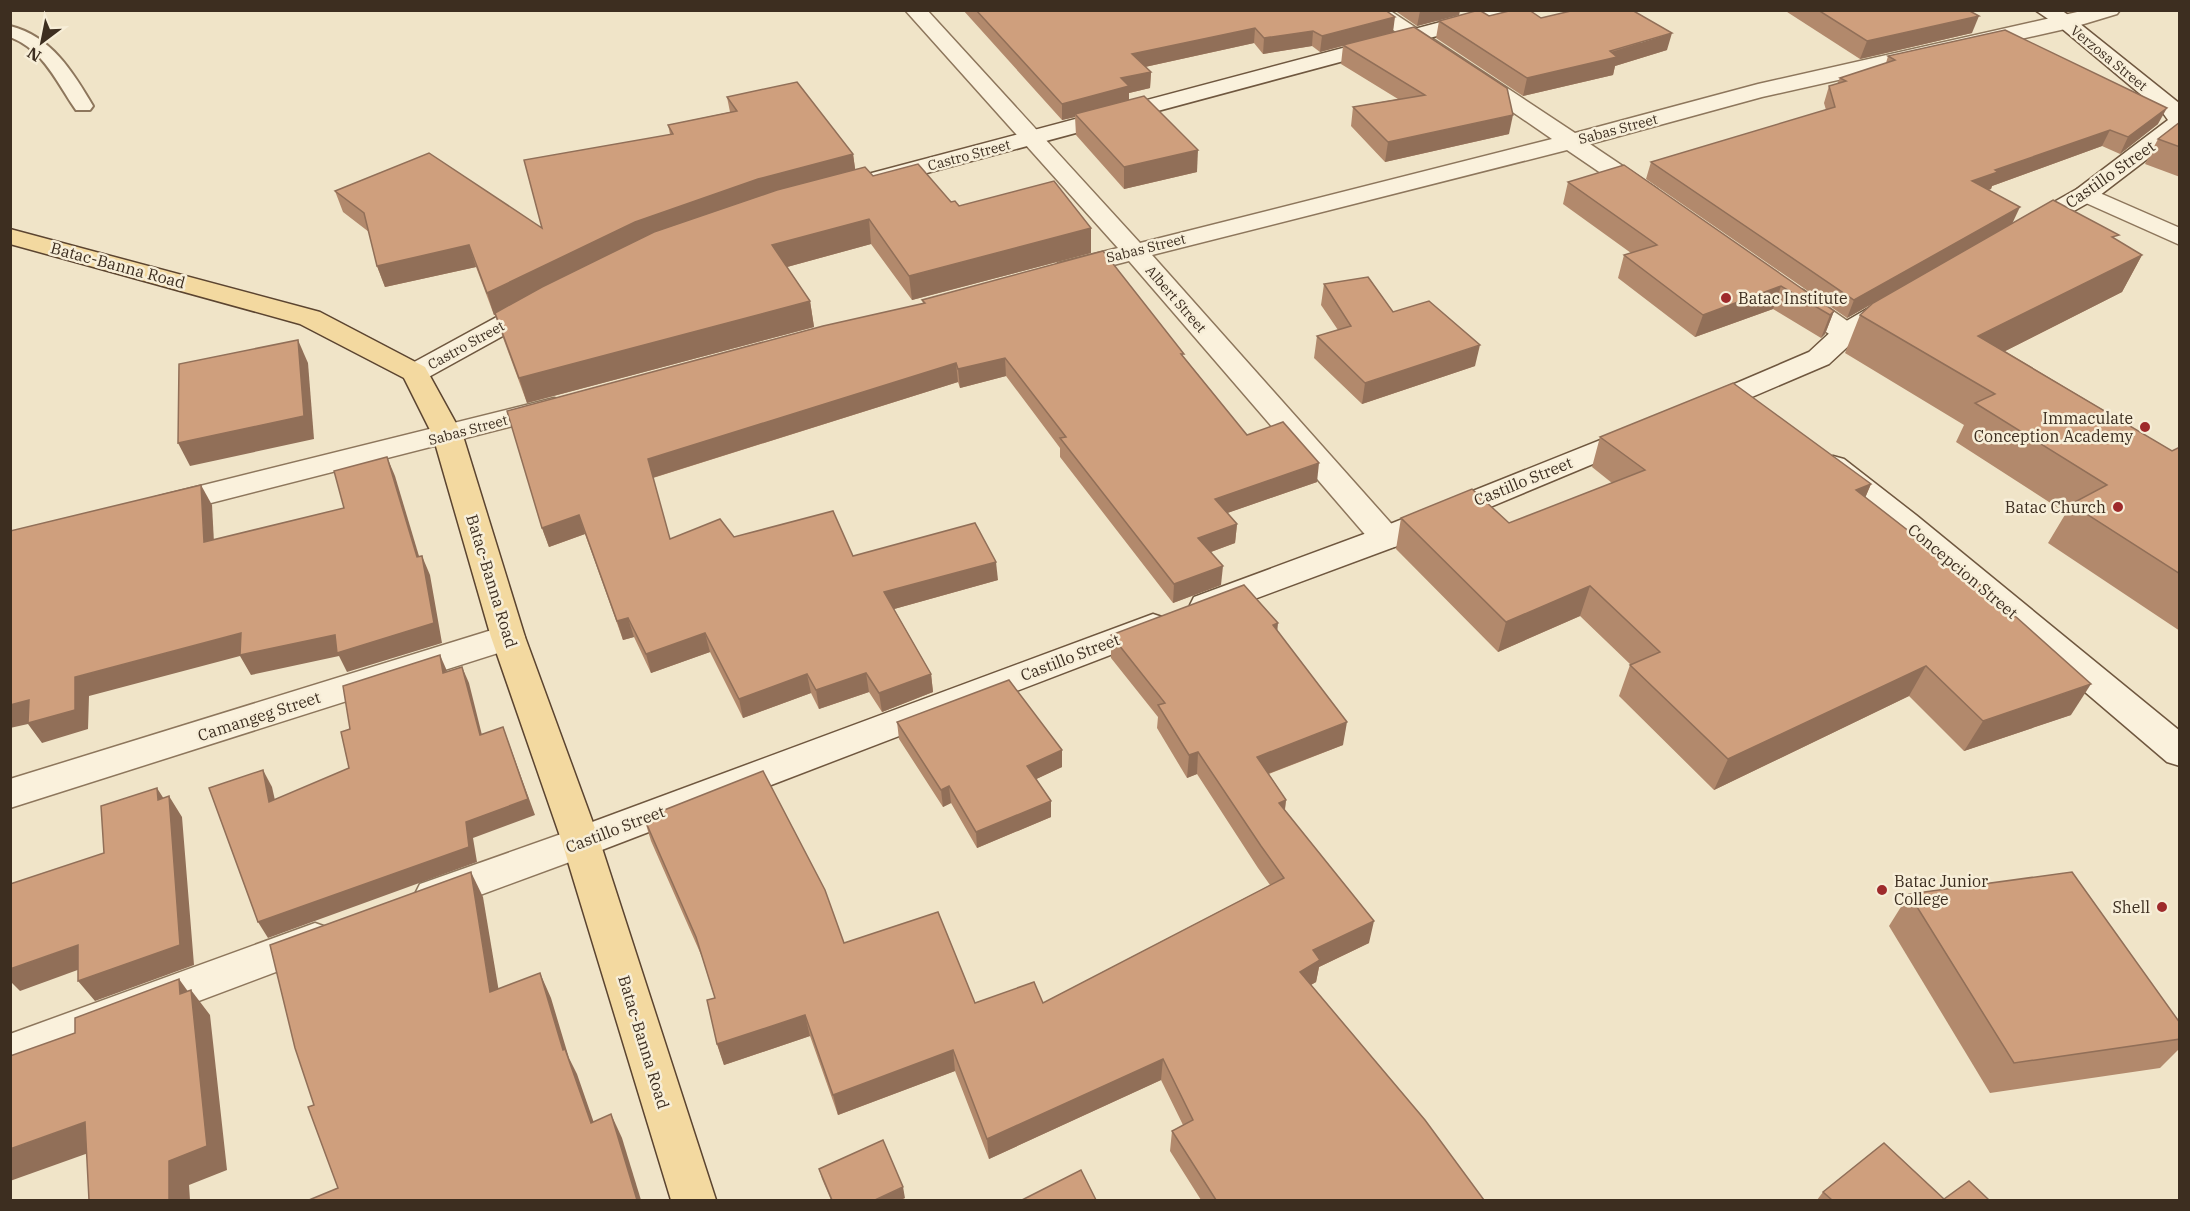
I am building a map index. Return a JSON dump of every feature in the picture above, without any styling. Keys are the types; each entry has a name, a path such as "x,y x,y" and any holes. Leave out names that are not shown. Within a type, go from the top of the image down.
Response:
{"main road":[{"name":"Batac-Banna Road","path":"10,236 310,318 415,373 447,436 508,637 581,842 694,1200"}],"street":[{"path":"917,14 947,10"},
{"path":"1374,10 1573,141 1671,210"},
{"name":"Castro Street","path":"850,186 1512,10"},
{"name":"Verzosa Street","path":"2045,10 2067,23 2177,117"},
{"name":"Sabas Street","path":"1043,276 1573,141 1758,91 2067,23 2110,10"},
{"name":"Albert Street","path":"917,14 1134,251 1386,538"},
{"name":"Castillo Street","path":"2006,240 2086,194 2177,117"},
{"path":"2086,194 2180,238"},
{"path":"1778,285 1846,333"},
{"name":"Castillo Street","path":"402,908 1386,538 1819,358 1846,333 1916,292"},
{"name":"Castro Street","path":"415,373 560,295"},
{"path":"1746,390 1770,412"},
{"name":"Sabas Street","path":"133,512 447,436 573,402"},
{"name":"Concepcion Street","path":"1810,449 1905,522 2180,752"},
{"name":"Camangeg Street","path":"10,794 508,637"},
{"path":"10,1053 346,929"}],"lane":[{"path":"10,31 23,34 39,46 68,81 83,106"}],"building":[{"path":"976,10 1385,10 1395,17 1322,36 1313,31 1264,38 1255,28 1132,54 1151,72 1121,78 1129,86 1062,104"},
{"path":"1479,10 1489,16 1513,10 1529,10 1541,18 1575,10 1632,10 1672,33 1610,51 1617,57 1527,78 1439,21"},
{"path":"1818,10 1968,10 1979,16 1867,41"},
{"path":"1414,27 1507,88 1513,115 1388,142 1353,107 1425,95 1343,45"},
{"path":"2005,30 2167,108 2128,137 2110,130 1995,170 1998,172 1972,181 2020,207 1854,300 1651,162 1835,107 1829,86 1846,81 1840,78 1895,60 1888,56"},
{"path":"797,82 853,154 758,179 635,222 487,293 469,245 377,266 364,213 335,191 429,153 542,228 524,160 673,134 668,125 737,111 727,97"},
{"path":"1144,96 1198,150 1124,167 1075,114"},
{"path":"2180,122 2180,147 2158,139"},
{"path":"918,164 951,202 955,201 959,206 1054,181 1091,228 909,276 869,219 772,245 810,301 519,378 495,313 542,287 654,232 777,190 865,167 873,176"},
{"path":"1624,165 1834,311 1830,315 1781,286 1703,315 1624,255 1657,245 1568,182"},
{"path":"2053,200 2119,235 2112,237 2142,255 1978,336 2172,451 2180,447 2180,574 2071,504 2107,485 1975,403 1995,394 1860,315 1873,303"},
{"path":"1103,251 1184,354 1181,354 1247,435 1283,422 1319,463 1215,499 1237,524 1198,538 1223,566 1174,584 1060,438 1066,437 1005,358 958,369 956,363 648,459 670,539 720,519 734,537 833,511 853,556 975,523 996,562 884,592 931,674 879,693 866,673 816,690 807,674 739,699 705,633 646,654 628,618 617,621 579,515 542,528 507,411 823,326 925,303 922,300"},
{"path":"1368,277 1393,312 1429,301 1480,345 1365,383 1317,336 1351,326 1324,284"},
{"path":"298,340 304,416 178,443 179,364"},
{"path":"1733,383 1871,484 1856,490 1964,574 1967,573 2091,684 1983,721 1926,666 1728,759 1630,665 1660,652 1590,586 1506,622 1401,518 1472,489 1509,523 1645,470 1600,437"},
{"path":"387,457 417,557 422,556 434,623 337,653 335,635 240,655 241,633 75,677 75,710 28,723 29,700 10,705 10,531 201,485 204,542 344,508 334,471"},
{"path":"1244,585 1278,623 1273,625 1347,722 1257,757 1286,800 1279,803 1374,921 1313,950 1320,960 1300,972 1425,1120 1484,1200 1216,1200 1172,1131 1193,1120 1163,1059 987,1139 953,1050 833,1095 805,1015 717,1044 707,1000 715,998 696,937 644,818 763,771 825,890 844,943 938,912 975,1003 1034,982 1043,1003 1284,878 1198,752 1189,755 1158,705 1165,703 1111,635"},
{"path":"440,655 443,673 462,667 480,735 503,727 528,799 466,822 469,847 258,922 209,788 263,770 269,802 349,768 341,732 350,729 343,686"},
{"path":"1009,680 1062,750 1027,766 1051,801 976,832 949,786 941,790 897,722"},
{"path":"157,788 158,800 169,796 180,945 78,981 78,945 10,969 10,884 104,853 101,806"},
{"path":"471,872 490,992 540,973 563,1050 565,1049 591,1123 611,1114 637,1200 309,1200 338,1188 308,1107 314,1105 295,1048 270,945"},
{"path":"2072,872 2180,1023 2180,1039 2014,1063 1909,894"},
{"path":"179,979 180,994 191,990 207,1146 169,1161 169,1200 89,1200 85,1122 10,1149 10,1056 75,1033 75,1018"},
{"path":"883,1140 903,1187 875,1200 832,1200 819,1169"},
{"path":"1884,1143 1944,1199 1969,1181 1989,1200 1832,1200 1823,1192"},
{"path":"1081,1170 1096,1200 1022,1200"}],"place":[{"name":"Batac Institute","path":"1726,298"},
{"name":"Immaculate Conception Academy","path":"2145,427"},
{"name":"Batac Church","path":"2118,507"},
{"name":"Batac Junior College","path":"1882,890"},
{"name":"Shell","path":"2162,907"}]}
